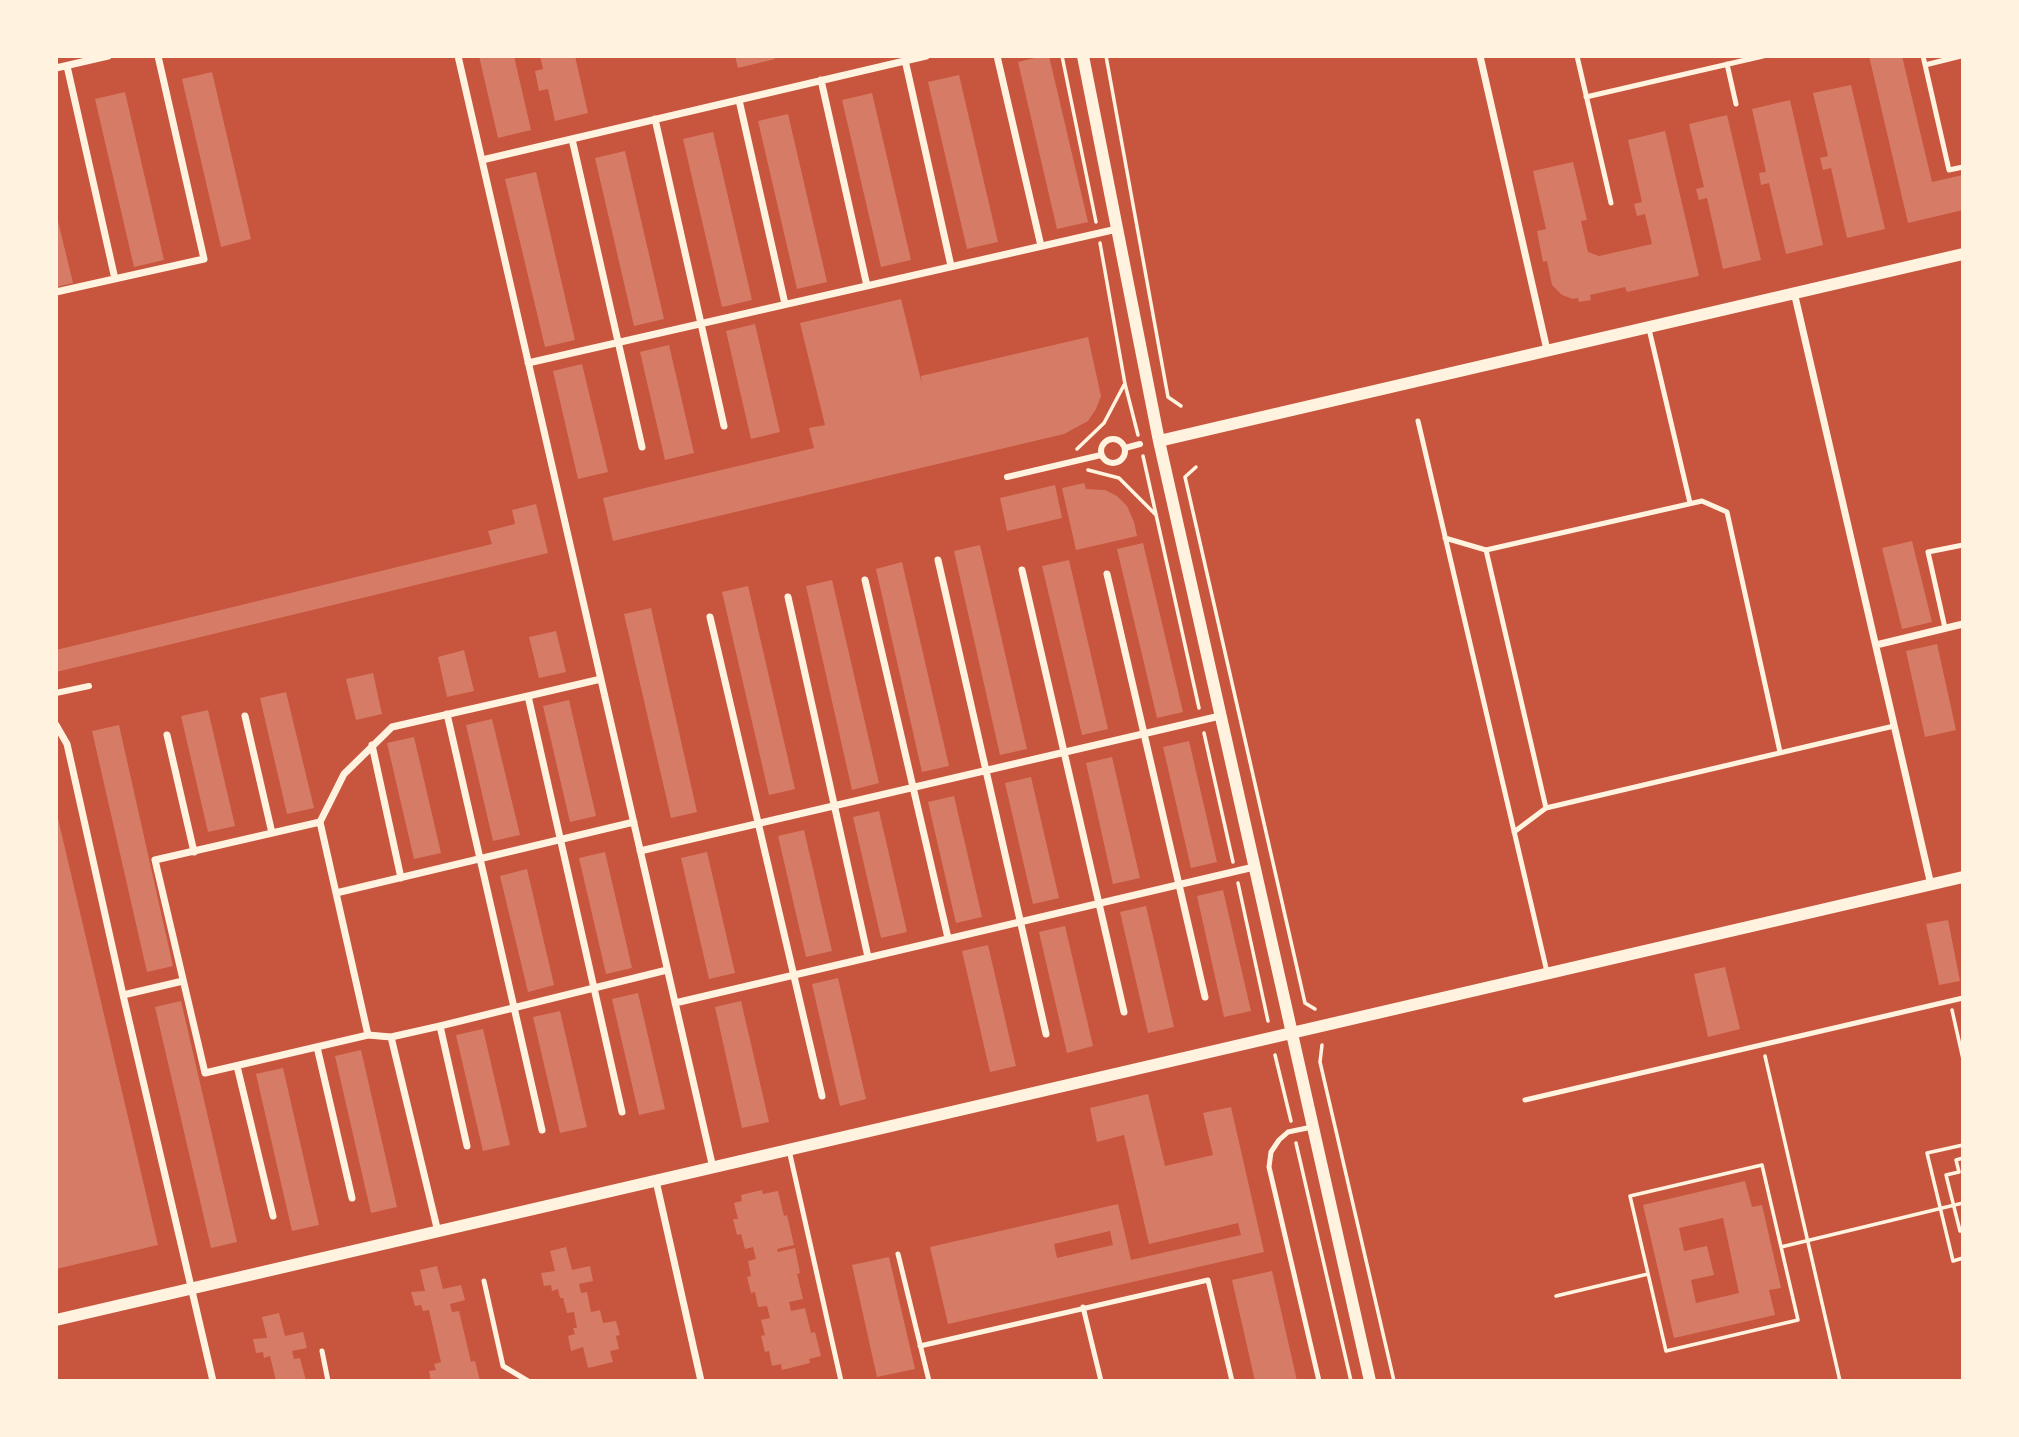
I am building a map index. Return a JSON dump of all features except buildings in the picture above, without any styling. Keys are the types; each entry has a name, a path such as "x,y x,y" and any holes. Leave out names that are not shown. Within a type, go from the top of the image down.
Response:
{"street":[{"path":"56,68 108,56"},
{"path":"56,292 204,259 158,56"},
{"path":"458,56 713,1168"},
{"path":"482,160 926,56"},
{"path":"997,56 1041,246"},
{"path":"1083,56 1159,441 1370,1381"},
{"path":"1480,56 1547,350"},
{"path":"905,60 951,267"},
{"path":"67,66 115,279"},
{"path":"821,80 867,286"},
{"path":"739,100 785,304"},
{"path":"655,119 724,426"},
{"path":"572,139 642,447"},
{"path":"528,363 1117,229"},
{"path":"1159,441 1963,254"},
{"path":"1794,292 1931,885"},
{"path":"1110,439 1121,442 1125,449 1122,460 1114,464 1106,462 1101,455 1103,444 1110,439"},
{"path":"1125,449 1140,444"},
{"path":"1007,477 1101,455"},
{"path":"938,560 1046,1034"},
{"path":"1022,570 1124,1012"},
{"path":"1107,574 1205,997"},
{"path":"865,580 948,938"},
{"path":"788,597 868,957"},
{"path":"710,617 822,1096"},
{"path":"1875,645 1963,624"},
{"path":"368,1035 320,822 344,774 393,727 601,679"},
{"path":"56,694 89,686"},
{"path":"528,695 622,1112"},
{"path":"447,715 542,1130"},
{"path":"244,716 272,833"},
{"path":"640,851 1220,716"},
{"path":"56,725 67,744 213,1381"},
{"path":"167,735 194,852"},
{"path":"372,745 401,878"},
{"path":"320,822 155,860 205,1073 368,1035 391,1037 667,970"},
{"path":"336,893 634,822"},
{"path":"675,1003 1254,867"},
{"path":"56,1320 1963,877"},
{"path":"123,995 183,981"},
{"path":"440,1026 467,1146"},
{"path":"391,1037 438,1232"},
{"path":"317,1047 352,1199"},
{"path":"237,1066 273,1216"},
{"path":"656,1181 701,1381"}],"lane":[{"path":"1577,56 1611,203"},
{"path":"1587,97 1763,56"},
{"path":"1923,56 1949,170 1963,167"},
{"path":"1925,65 1961,56"},
{"path":"1727,65 1736,104"},
{"path":"1648,327 1690,503"},
{"path":"1418,421 1547,975"},
{"path":"1445,538 1486,550 1702,501 1727,512 1780,752"},
{"path":"1945,628 1928,552 1963,545"},
{"path":"1486,550 1546,808"},
{"path":"1514,831 1546,808 1894,726"},
{"path":"1525,1100 1963,998"},
{"path":"1312,1127 1293,1131 1279,1140 1271,1152 1269,1167 1319,1381"},
{"path":"789,1150 841,1381"},
{"path":"898,1254 929,1381"},
{"path":"920,1346 1208,1280 1232,1381"},
{"path":"484,1282 503,1366 528,1381"},
{"path":"1083,1307 1101,1381"},
{"path":"322,1351 328,1381"}],"path":[{"path":"1106,56 1168,397 1181,406"},
{"path":"1062,464 1104,423 1125,384 1268,1021"},
{"path":"1062,464 1119,478 1155,514"},
{"path":"1196,467 1185,477 1305,1003 1315,1009"},
{"path":"1950,1001 1963,1059"},
{"path":"1763,1044 1840,1381"},
{"path":"1322,1045 1320,1062 1394,1381"},
{"path":"1275,1055 1351,1381"},
{"path":"1963,1145 1927,1153 1953,1261 1963,1258"},
{"path":"1963,1158 1956,1160 1959,1172 1947,1175 1960,1231 1963,1230"},
{"path":"1762,1165 1798,1320 1666,1351 1648,1274 1630,1196 1762,1165"},
{"path":"1781,1247 1963,1203"},
{"path":"1556,1296 1648,1274"}]}
